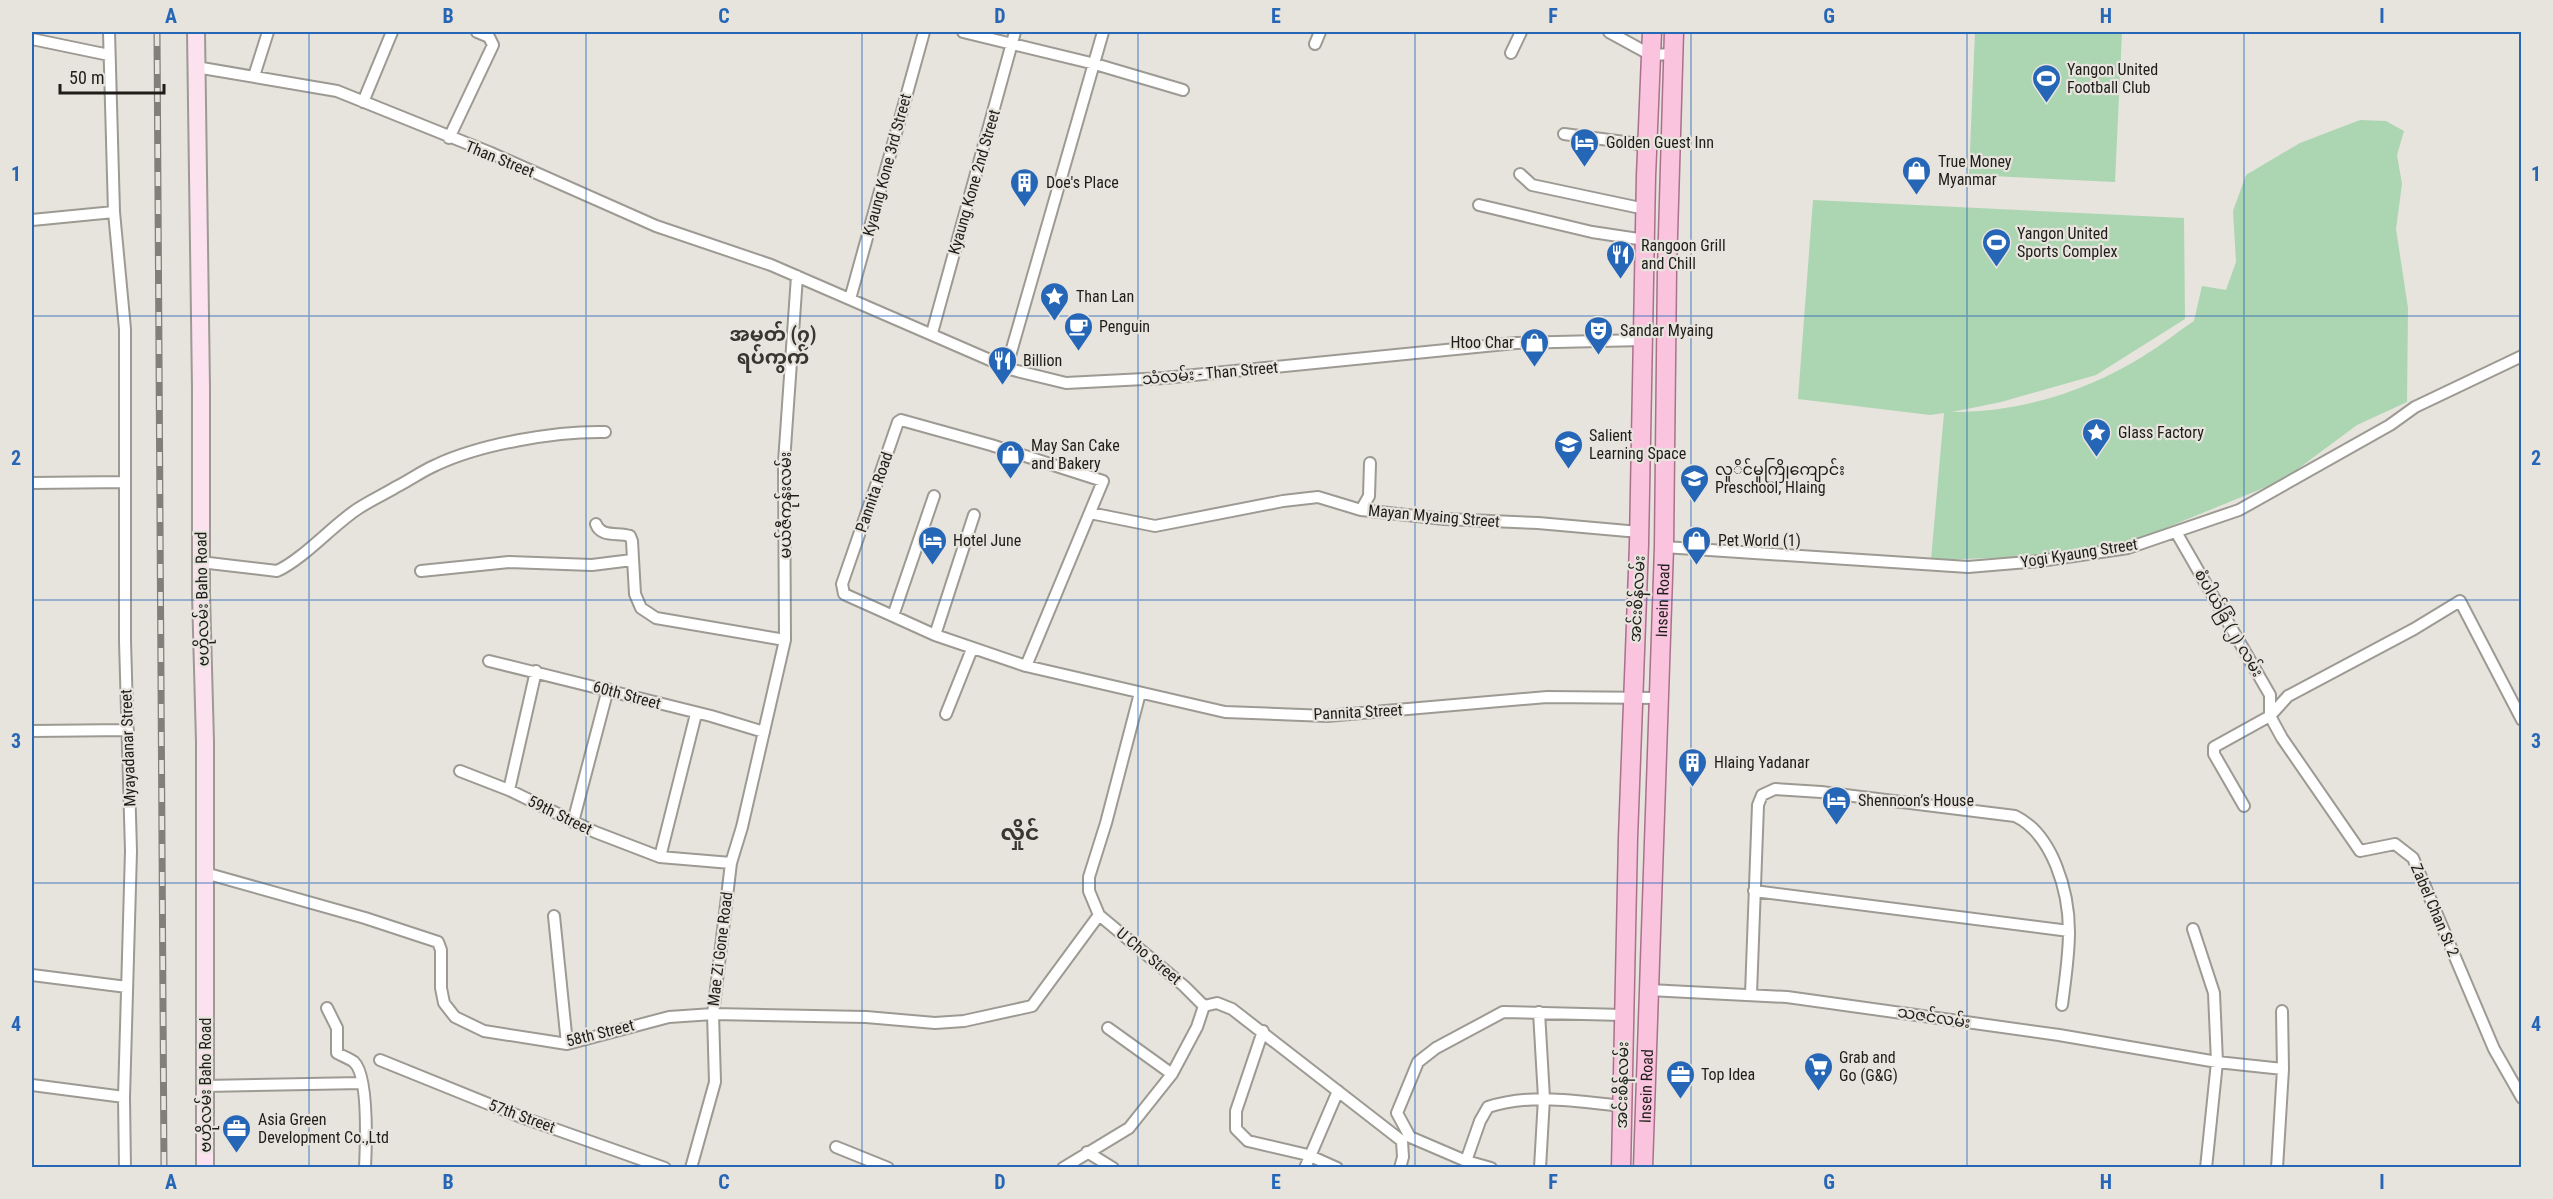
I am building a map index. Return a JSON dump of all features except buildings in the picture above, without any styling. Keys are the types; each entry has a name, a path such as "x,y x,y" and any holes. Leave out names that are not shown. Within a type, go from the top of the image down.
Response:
{"main road":[{"name":"ဗဟိုလမ်း Baho Road","path":"196,32 201,388 200,562 205,742 205,1167"},
{"name":"အင်းစိန်လမ်း","path":"1620,1167 1632,697 1639,538 1645,209 1652,32"},
{"name":"Insein Road","path":"1643,1167 1664,547 1668,232 1674,32"},
{"path":"1646,176 1670,175"},
{"path":"1645,236 1668,232"},
{"path":"1643,344 1667,350"},
{"path":"1639,538 1664,547"},
{"path":"1628,838 1653,839"},
{"path":"1626,987 1649,990"}],"street":[{"path":"51,32 51,43"},
{"name":"Myayadanar Street","path":"109,32 114,212 125,329 131,851 124,1097 125,1167"},
{"path":"254,76 268,32"},
{"path":"363,102 392,32"},
{"path":"449,138 493,45 489,37 477,32"},
{"name":"Kyaung Kone 3rd Street","path":"850,299 924,32"},
{"path":"963,32 1095,64 1183,90"},
{"name":"Kyaung Kone 2nd Street","path":"932,333 1016,32"},
{"path":"1007,366 1103,32"},
{"path":"1315,45 1320,32"},
{"path":"1511,53 1521,32"},
{"path":"1609,32 1651,55 1673,54"},
{"path":"32,39 108,55"},
{"name":"Than Street","path":"196,67 337,91 491,153 656,226 797,276"},
{"path":"1564,134 1647,146"},
{"path":"1520,174 1532,185 1645,209"},
{"path":"1479,205 1592,232 1645,236"},
{"path":"32,220 114,212"},
{"name":"သံလမ်း - Than Street","path":"797,276 1007,366 1066,384 1164,378 1516,343 1643,344"},
{"name":"မယ်ဇီကုန်းလမ်း","path":"765,732 785,640 784,462 797,276"},
{"name":"Yogi Kyaung Street","path":"1664,547 1968,567 2040,561 2128,548 2239,510 2390,425 2415,407 2522,356"},
{"name":"Pannita Road","path":"893,616 844,594 842,589 898,422 901,420 1101,479 1103,483 1090,513"},
{"path":"200,562 277,571 287,567 358,508 437,464 472,451 507,443 582,432 605,432"},
{"path":"1361,510 1369,496 1370,463"},
{"path":"32,483 125,482"},
{"path":"893,616 934,496"},
{"name":"Mayan Myaing Street","path":"1090,513 1155,526 1283,501 1318,497 1361,510 1444,519 1538,523 1639,538"},
{"path":"1026,666 1090,513"},
{"path":"935,635 974,514"},
{"path":"596,524 603,533 630,536 635,594 641,608 656,618 785,640"},
{"name":"စံပါယ်ခြံ (၂) လမ်း","path":"2176,532 2270,695 2270,716"},
{"path":"420,571 509,562 592,565 632,560"},
{"path":"2244,806 2214,754 2214,747 2270,716 2288,696 2414,629 2460,601 2522,720"},
{"name":"Pannita Street","path":"893,616 972,649 1026,666 1225,712 1327,716 1547,697 1659,698"},
{"path":"946,714 972,649"},
{"name":"60th Street","path":"489,661 608,689 765,732"},
{"path":"509,790 536,671"},
{"path":"573,822 608,689"},
{"path":"1099,915 1089,891 1089,877 1106,823 1140,693"},
{"path":"660,857 696,714"},
{"name":"Zabel Chan St 2","path":"2270,716 2282,738 2360,851 2394,843 2413,858 2494,1049 2522,1098"},
{"path":"32,731 128,730"},
{"name":"Mae Zi Gone Road","path":"691,1167 714,1082 713,1014 731,863 765,732"},
{"name":"59th Street","path":"460,771 509,790 573,822 660,857 731,863"},
{"path":"1751,994 1758,805 1762,795 1775,789 1821,792 2015,816 2036,830 2052,855 2063,887 2069,931 2062,1005"},
{"name":"58th Street","path":"205,873 365,918 438,942 441,950 441,988 444,1003 455,1017 484,1031 567,1044 651,1020 713,1014 866,1017 936,1023 964,1021 1032,1006 1099,915"},
{"path":"1754,891 2069,931"},
{"name":"U Cho Street","path":"1099,915 1184,986 1204,1006"},
{"path":"554,916 567,1044"},
{"path":"2193,929 2214,993 2217,1062 2206,1167"},
{"path":"32,975 127,987"},
{"name":"သဇင်လမ်း","path":"1649,990 1751,994 1863,1006 2060,1035 2217,1062 2283,1069"},
{"path":"1063,1167 1129,1128 1172,1074 1197,1027 1204,1006 1217,1003 1232,1009 1263,1031 1402,1141 1402,1162"},
{"path":"327,1008 337,1028 337,1053 354,1062 360,1071 366,1110 365,1167"},
{"path":"2277,1167 2283,1069 2282,1011"},
{"path":"1491,1167 1466,1161 1410,1137 1397,1113 1418,1062 1436,1048 1503,1012 1623,1015"},
{"path":"1539,1012 1544,1098 1540,1167"},
{"path":"1108,1028 1172,1074"},
{"path":"1263,1031 1236,1111 1236,1130 1248,1142 1308,1155 1337,1167"},
{"name":"57th Street","path":"380,1060 521,1117 665,1167"},
{"path":"205,1086 362,1083"},
{"path":"32,1085 124,1097"},
{"path":"1305,1167 1308,1155 1338,1091"},
{"path":"1466,1161 1480,1120 1488,1107 1504,1102 1544,1098 1621,1106"},
{"path":"836,1147 888,1167"},
{"path":"1087,1152 1113,1167"}],"green space":[{"name":"Yangon United Football Club","path":"1975,32 2122,32 2115,182 1969,175"},
{"path":"2360,120 2386,121 2404,131 2397,155 2402,184 2396,229 2408,308 2407,402 2357,425 2283,480 2129,543 2024,557 1931,560 1944,413 1930,415 1798,399 1813,200 2184,218 2185,319 2096,375 2001,402 1952,412 2002,409 2052,397 2100,379 2151,351 2194,321 2202,286 2226,290 2236,262 2233,211 2246,175 2300,143"}],"railway":[{"path":"157,32 164,1168"}],"place":[{"name":"Yangon United Football Club","path":"2046,104"},
{"name":"Golden Guest Inn","path":"1585,168"},
{"name":"True Money Myanmar","path":"1917,196"},
{"name":"Doe's Place","path":"1025,208"},
{"name":"Yangon United Sports Complex","path":"1996,268"},
{"name":"Rangoon Grill and Chill","path":"1620,280"},
{"name":"Than Lan","path":"1055,322"},
{"name":"Penguin","path":"1078,352"},
{"name":"Sandar Myaing","path":"1599,356"},
{"name":"Htoo Char","path":"1535,368"},
{"name":"Billion","path":"1002,386"},
{"name":"Glass Factory","path":"2097,458"},
{"name":"Salient Learning Space","path":"1568,470"},
{"name":"May San Cake and Bakery","path":"1010,480"},
{"name":"လှုိင်မူကြိုကျောင်း Preschool, Hlaing","path":"1694,504"},
{"name":"Hotel June","path":"932,566"},
{"name":"Pet World (1)","path":"1697,566"},
{"name":"Hlaing Yadanar","path":"1693,788"},
{"name":"Shennoon’s House","path":"1837,826"},
{"name":"Grab and Go (G&G)","path":"1818,1092"},
{"name":"Top Idea","path":"1680,1100"},
{"name":"Asia Green Development Co.,Ltd","path":"237,1154"}],"district":[{"name":"အမှတ် (၇) ရပ်ကွက်","path":"773,346"},
{"name":"လှိုင်","path":"1020,832"}]}
